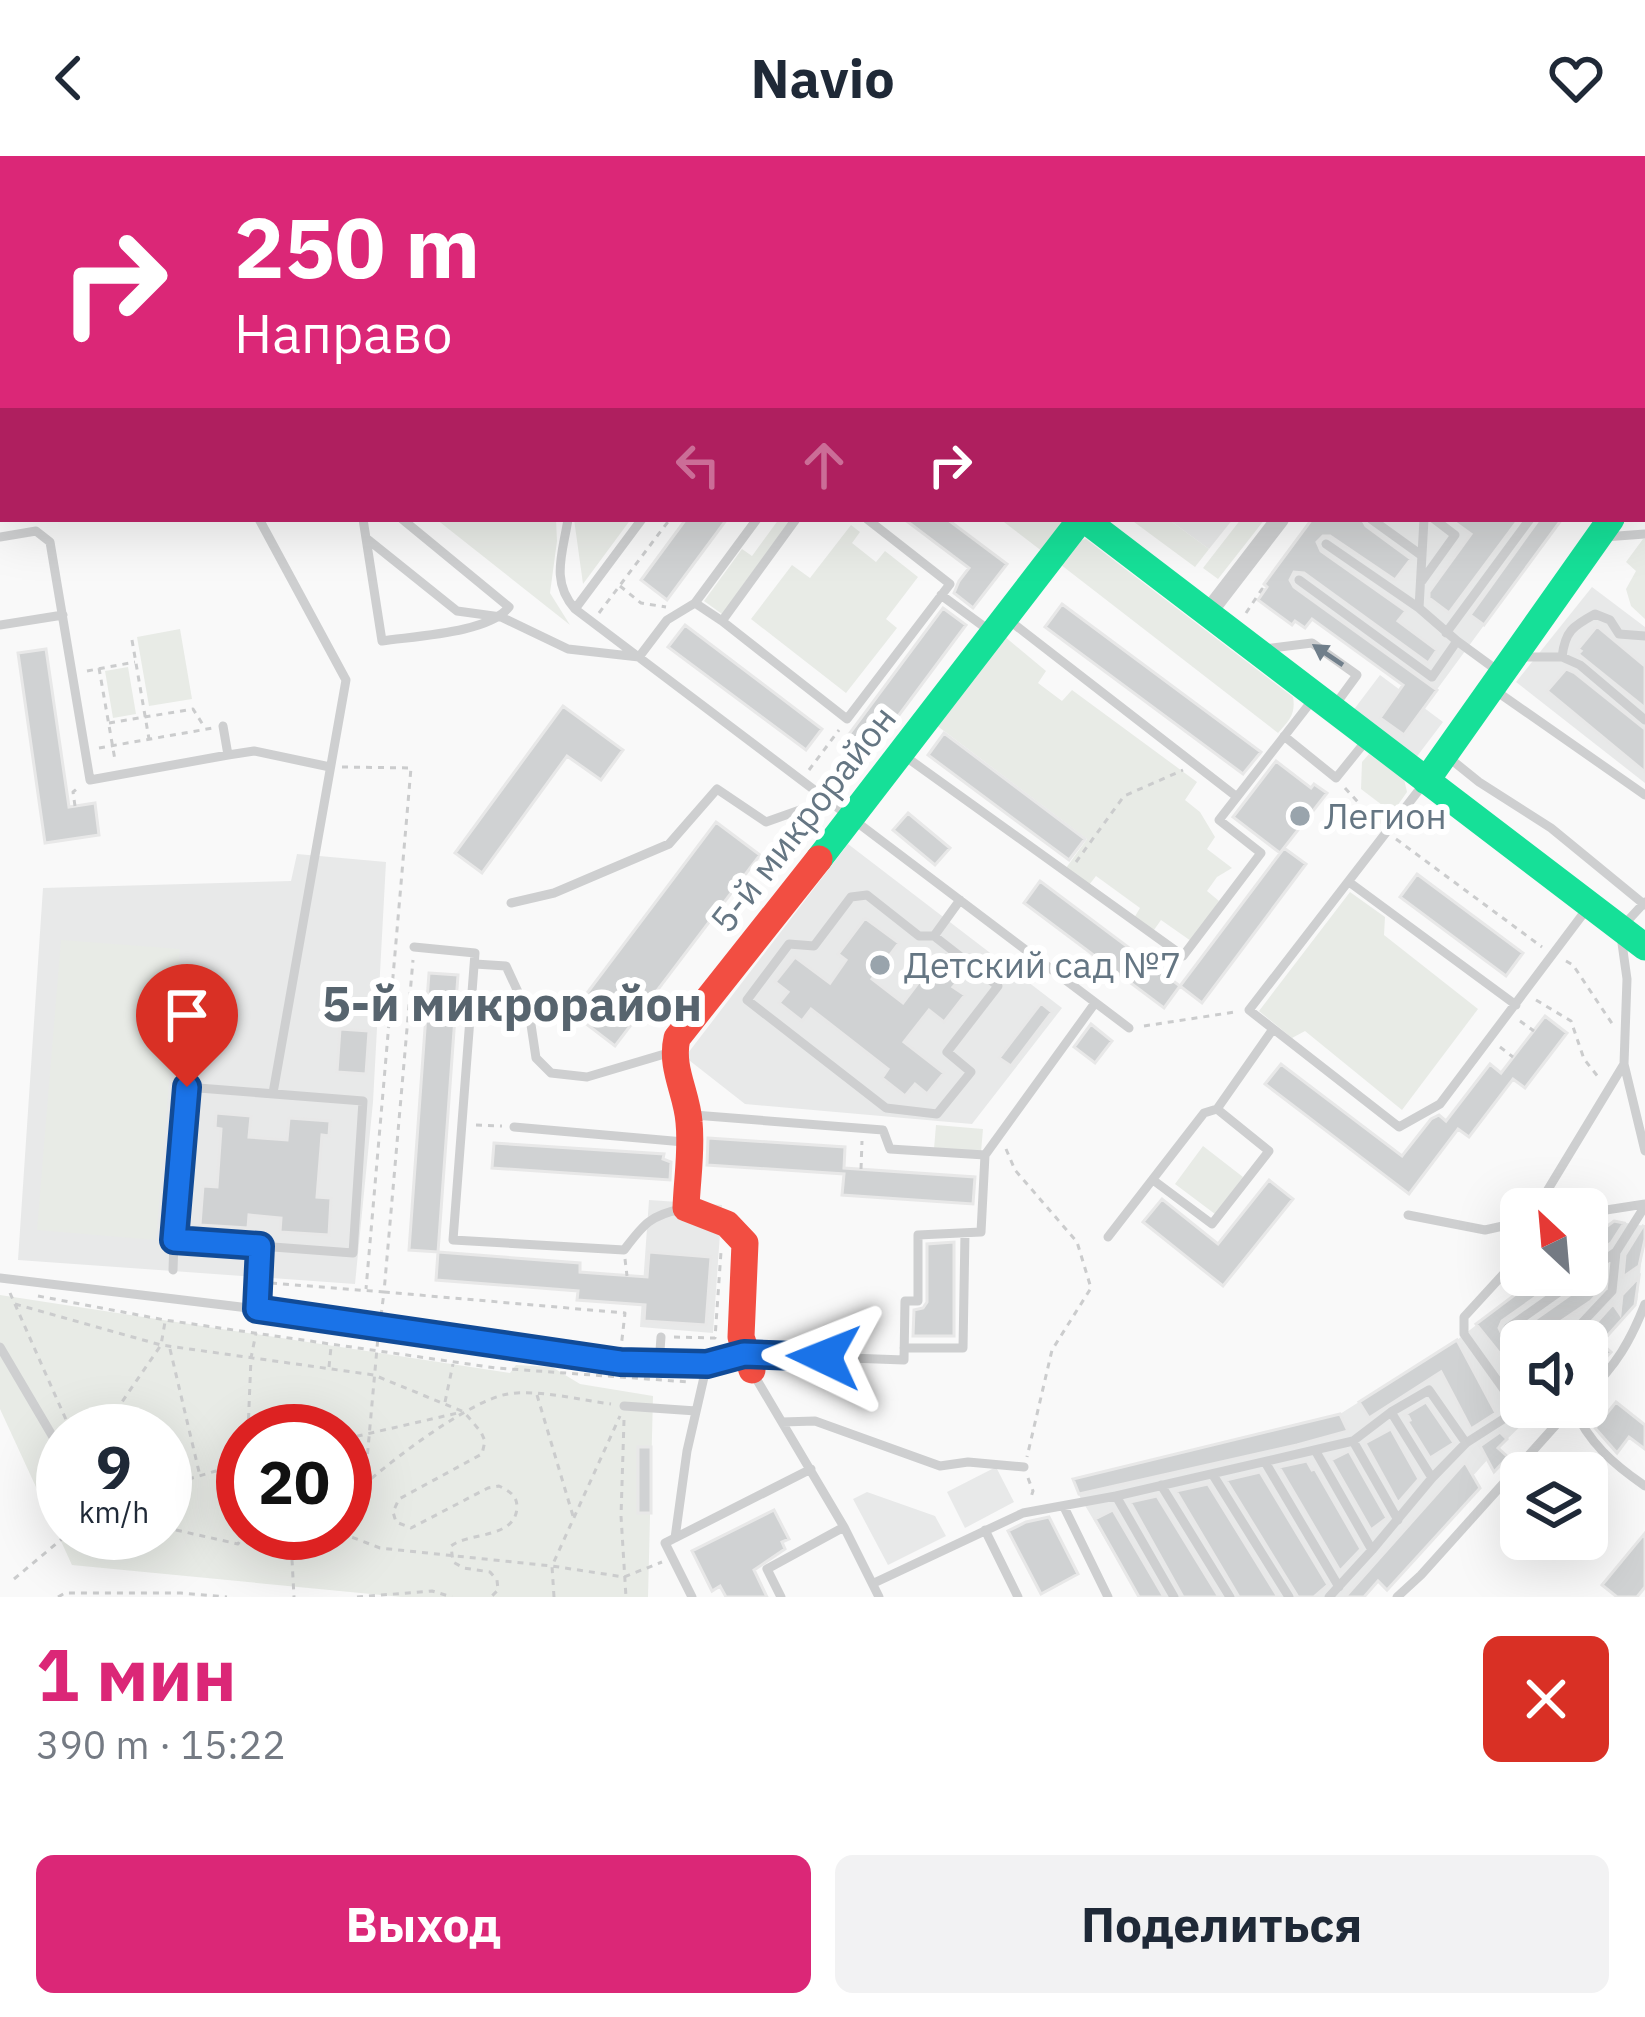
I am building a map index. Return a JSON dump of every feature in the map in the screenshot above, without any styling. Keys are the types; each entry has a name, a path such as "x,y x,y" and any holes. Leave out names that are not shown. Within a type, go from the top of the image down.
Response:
{"street":[{"name":"5-й микрорайон","path":"672,1052 676,1038 839,809 902,754 1080,522"},
{"path":"1086,522 1645,947"},
{"path":"1207,614 1278,522"},
{"path":"1426,781 1605,528"},
{"path":"672,1052 689,1128 686,1208 724,1221 745,1243 741,1337 748,1362"}],"lane":[{"path":"262,522 346,680 273,1093"},
{"path":"363,522 382,641 452,631 501,617 509,607 406,522"},
{"path":"568,522 559,578 562,595 574,609 1130,1028"},
{"path":"574,609 640,522"},
{"path":"639,657 667,620 695,603 755,522"},
{"path":"722,620 794,522"},
{"path":"695,603 847,718 950,584 871,522"},
{"path":"1375,522 1421,555"},
{"path":"1418,608 1424,522"},
{"path":"1419,586 1455,535 1438,522"},
{"path":"1446,633 1528,522"},
{"path":"1605,528 1645,534"},
{"path":"0,537 36,532 50,542 90,780 254,751 330,766"},
{"path":"366,538 457,611 501,617 568,649 639,657"},
{"path":"1326,544 1503,673 1645,795"},
{"path":"1299,580 1432,676 1457,641"},
{"path":"941,595 1000,626 1237,796"},
{"path":"1562,657 1564,638 1595,614 1610,620 1619,634 1645,636"},
{"path":"0,626 63,615"},
{"path":"902,754 1184,956 1261,853 1219,820 1284,736 1357,675 1312,643 1255,650"},
{"path":"1503,673 1562,657 1580,665 1645,720"},
{"path":"224,726 228,755"},
{"path":"1284,736 1336,778 1368,737"},
{"path":"1444,755 1551,828 1644,904 1620,929 1627,979 1624,1064 1645,1151"},
{"path":"1426,781 1249,1010 1399,1127 1440,1104 1590,905"},
{"path":"511,903 554,893 670,844 717,789 766,822 839,809"},
{"path":"1348,882 1512,1009"},
{"path":"867,895 919,935 934,936 998,986 947,1052 971,1072 937,1114 886,1108 747,1000 789,944 814,946 851,897 867,895"},
{"path":"934,936 960,900"},
{"path":"414,947 475,953 453,1240 624,1250 659,1213 686,1208"},
{"path":"475,964 506,966 530,1018 536,1058 551,1072 587,1078 672,1052"},
{"path":"6,1278 620,1362 904,1360 905,1301 918,1301 918,1235 981,1232 985,1155 1096,1003"},
{"path":"1108,1237 1204,1113 1217,1109 1273,1029"},
{"path":"1549,1188 1624,1064"},
{"path":"172,1270 174,1240 187,1087 363,1101 353,1252 174,1240"},
{"path":"1153,1180 1212,1224 1269,1151 1217,1109"},
{"path":"514,1127 883,1130 890,1149 985,1155"},
{"path":"1608,1210 1645,1205"},
{"path":"1608,1258 1645,1205"},
{"path":"1408,1215 1485,1230 1500,1227"},
{"path":"904,1348 963,1348 965,1233"},
{"path":"257,1309 260,1246"},
{"path":"1584,1320 1612,1291 1616,1252"},
{"path":"1500,1278 1464,1317 1464,1334 1500,1384"},
{"path":"1519,1320 1554,1296"},
{"path":"1608,1374 1632,1338 1645,1304"},
{"path":"659,1364 661,1336"},
{"path":"0,1347 36,1408"},
{"path":"748,1362 879,1597"},
{"path":"675,1538 687,1451 707,1364"},
{"path":"874,1583 1023,1513 1353,1441 1429,1390 1466,1443"},
{"path":"625,1406 696,1411"},
{"path":"1391,1412 1432,1478"},
{"path":"782,1422 815,1421 940,1466 968,1462 1024,1467"},
{"path":"1329,1597 1466,1443 1500,1421"},
{"path":"1397,1597 1553,1428"},
{"path":"1582,1428 1612,1463 1645,1486"},
{"path":"1353,1441 1398,1520"},
{"path":"1315,1450 1372,1550"},
{"path":"1265,1462 1339,1587"},
{"path":"692,1597 665,1543 811,1469"},
{"path":"1213,1475 1289,1597"},
{"path":"1161,1485 1230,1597"},
{"path":"1116,1496 1174,1597"},
{"path":"1064,1507 1108,1597"},
{"path":"781,1597 767,1568 844,1527"},
{"path":"985,1530 1018,1597"}],"path":[{"path":"592,622 668,522"},
{"path":"620,586 641,603 670,608"},
{"path":"1245,615 1264,591"},
{"path":"131,640 149,739"},
{"path":"74,673 135,662"},
{"path":"99,668 118,774"},
{"path":"109,723 194,709 206,729"},
{"path":"802,781 847,718"},
{"path":"85,751 224,726"},
{"path":"188,733 192,760"},
{"path":"1068,873 1124,796 1196,764"},
{"path":"330,766 411,768 366,1289"},
{"path":"1336,778 1387,832 1553,955 1574,965 1625,1043"},
{"path":"75,806 73,792 90,780"},
{"path":"371,1404 414,947"},
{"path":"1525,992 1570,1021 1584,1059 1608,1090"},
{"path":"1512,1009 1534,1030"},
{"path":"1130,1028 1249,1010"},
{"path":"1490,1039 1513,1057"},
{"path":"373,1102 382,1103"},
{"path":"462,1124 514,1127"},
{"path":"860,1169 863,1129"},
{"path":"995,1140 1077,1242 1091,1288 1052,1351 1024,1467 1033,1491 1023,1513"},
{"path":"661,1336 715,1338 721,1252"},
{"path":"6,1278 59,1404"},
{"path":"258,1282 626,1312 620,1362"},
{"path":"32,1295 165,1320 496,1368 702,1383"},
{"path":"15,1304 160,1345 374,1375 464,1412 485,1441 482,1454 399,1499 393,1512 396,1522 411,1528 488,1488 499,1486 514,1495 518,1504 509,1524 451,1546 453,1562 490,1572 497,1580 497,1590 490,1597"},
{"path":"120,1404 160,1345 165,1320"},
{"path":"249,1404 256,1333"},
{"path":"328,1369 332,1344"},
{"path":"169,1346 200,1475"},
{"path":"444,1404 454,1362"},
{"path":"372,1432 464,1412 506,1394 625,1406"},
{"path":"537,1394 573,1518"},
{"path":"554,1597 552,1566 625,1406"},
{"path":"625,1406 621,1516 626,1597"},
{"path":"372,1477 464,1412"},
{"path":"192,1478 216,1471"},
{"path":"372,1545 624,1577 672,1558"},
{"path":"14,1579 37,1560"},
{"path":"292,1560 294,1597"},
{"path":"357,1597 432,1591 452,1597"},
{"path":"58,1597 65,1593 181,1593 227,1597"}],"shaded area":[{"path":"440,522 556,522 550,593 570,625"},
{"path":"574,522 629,522 583,584"},
{"path":"777,522 789,522 722,614 704,601 742,549 752,556"},
{"path":"1004,522 1061,522 1059,539 1047,555"},
{"path":"1134,522 1172,522 1209,549 1195,567"},
{"path":"1172,522 1231,522 1209,549"},
{"path":"1239,522 1263,522 1218,579 1203,568"},
{"path":"1310,522 1560,522 1427,703 1264,584"},
{"path":"851,525 860,532 852,543 876,562 885,551 918,577 886,619 897,628 846,693 751,619 792,565 810,578"},
{"path":"1086,539 1293,697 1291,717 1278,733 1056,561 1069,544"},
{"path":"1643,539 1645,619 1631,606 1626,589 1636,571 1626,562"},
{"path":"1592,587 1645,627 1645,783 1516,682"},
{"path":"180,629 192,699 149,706 137,637"},
{"path":"1004,636 1046,671 1038,683 1062,701 1072,690 1197,782 1185,800 1200,812 1215,837 1207,849 1232,868 1207,891 1219,901 1191,941 1161,920 1154,930 1134,918 1140,908 1096,876 1089,885 1066,868 1087,839 936,725"},
{"path":"128,667 136,714 113,718 105,671"},
{"path":"1380,675 1443,722 1415,759 1352,712"},
{"path":"1369,754 1404,779 1407,792 1383,826 1374,817 1382,805 1361,789 1362,762"},
{"name":"Детский сад №7","path":"848,844 1062,1008 972,1124 745,1104 685,1057"},
{"path":"297,854 386,862 373,1102 355,1284 18,1260 43,888 291,881"},
{"path":"1350,892 1385,917 1384,935 1478,1009 1402,1110 1305,1031 1292,1038 1259,1011"},
{"path":"61,940 180,949 156,1240 37,1230"},
{"path":"936,1125 983,1129 981,1152 934,1149"},
{"path":"1203,1146 1243,1177 1215,1214 1175,1184"},
{"path":"649,1200 722,1205 713,1333 640,1327"},
{"path":"1614,1221 1645,1226 1637,1303 1608,1335 1608,1320 1500,1320 1500,1428 1518,1428 1364,1597 1139,1597 1073,1479 1340,1414 1457,1340 1514,1296 1608,1296 1608,1225"},
{"path":"0,1295 510,1373 516,1365 552,1367 580,1384 653,1396 648,1597 402,1597 72,1565 70,1560 192,1560 192,1404 36,1404 36,1487 0,1409"},
{"path":"996,1467 1014,1502 965,1528 947,1492"},
{"path":"867,1492 935,1516 946,1536 888,1565 853,1499"}],"building":[{"path":"684,522 725,522 667,600 641,580"},
{"path":"908,522 951,522 1007,564 973,608 954,593 969,568"},
{"path":"1310,522 1364,522 1411,559 1395,580 1330,536 1317,542 1321,551 1406,611 1398,621 1437,650 1428,663 1304,573 1294,572 1290,580 1437,690 1404,735 1380,718 1403,685 1312,619 1305,628 1295,621 1292,625 1258,600 1267,587 1264,584"},
{"path":"1454,522 1517,522 1449,613 1429,598 1429,592 1471,534"},
{"path":"1537,522 1560,522 1484,625 1470,615"},
{"path":"1062,604 1261,752 1243,774 1045,627"},
{"path":"943,608 966,625 864,762 841,745"},
{"path":"685,625 822,729 806,750 668,647"},
{"path":"1597,626 1645,666 1645,708 1578,654"},
{"path":"46,649 69,807 95,803 99,835 45,843 18,653"},
{"path":"1566,669 1645,729 1645,772 1547,691"},
{"path":"563,706 623,750 601,780 567,756 482,873 455,853"},
{"path":"944,733 1085,839 1069,860 928,755"},
{"path":"1276,761 1311,788 1314,784 1327,793 1280,853 1233,817"},
{"path":"908,813 950,848 935,865 893,830"},
{"path":"716,822 760,855 615,1046 572,1013"},
{"path":"1284,848 1306,864 1202,1003 1180,986"},
{"path":"1417,874 1523,953 1506,976 1400,897"},
{"path":"1040,881 1180,986 1164,1008 1024,903"},
{"path":"865,918 899,943 872,979 903,1003 937,958 962,977 953,987 965,995 944,1022 929,1010 904,1042 944,1073 927,1094 915,1084 905,1096 882,1078 888,1069 811,1009 802,1021 779,1003 788,992 775,982 795,957 830,983 846,960 838,954"},
{"path":"429,973 458,975 438,1252 409,1250"},
{"path":"1041,1003 1052,1012 1011,1066 999,1058"},
{"path":"1545,1016 1567,1033 1525,1088 1513,1079 1469,1137 1458,1129 1409,1194 1265,1084 1281,1064 1402,1156 1431,1119 1439,1115 1446,1121 1490,1064 1501,1073"},
{"path":"1091,1024 1112,1041 1095,1063 1074,1047"},
{"path":"340,1029 369,1031 366,1074 337,1072"},
{"path":"216,1113 251,1116 249,1137 287,1140 289,1118 330,1121 329,1136 322,1135 317,1197 331,1198 329,1235 280,1232 281,1218 249,1215 248,1228 200,1225 203,1186 217,1187 221,1129 215,1128"},
{"path":"708,1138 845,1147 844,1168 975,1177 973,1204 842,1195 844,1174 707,1165"},
{"path":"494,1143 664,1154 663,1159 671,1162 670,1180 492,1168"},
{"path":"1269,1180 1293,1199 1223,1286 1143,1222 1162,1199 1218,1244"},
{"path":"1624,1223 1608,1245 1608,1225"},
{"path":"1643,1226 1639,1266 1623,1277 1625,1255"},
{"path":"954,1242 954,1336 913,1336 914,1310 927,1302 927,1244"},
{"path":"438,1252 580,1263 580,1272 647,1277 649,1252 711,1257 706,1325 644,1321 645,1305 577,1300 578,1291 436,1280"},
{"path":"1639,1277 1635,1305 1608,1335 1608,1320 1599,1320 1613,1304 1620,1314 1622,1295"},
{"path":"1513,1296 1537,1296 1500,1320 1500,1354 1476,1324"},
{"path":"1568,1296 1596,1296 1563,1320 1534,1320"},
{"path":"1457,1340 1496,1413 1471,1429 1441,1372 1369,1418 1359,1402"},
{"path":"1426,1402 1454,1443 1430,1458 1404,1415"},
{"path":"1616,1402 1645,1425 1645,1449 1629,1437 1617,1453 1595,1428 1608,1428 1608,1412"},
{"path":"1340,1414 1348,1431 1297,1445 1079,1494 1073,1479"},
{"path":"1391,1429 1419,1479 1398,1503 1365,1443"},
{"path":"1500,1432 1507,1439 1498,1448 1502,1452 1494,1472 1480,1446"},
{"path":"638,1447 651,1447 651,1513 638,1513"},
{"path":"1349,1451 1387,1518 1371,1530 1331,1460"},
{"path":"1307,1461 1361,1549 1340,1571 1279,1467"},
{"path":"1465,1462 1480,1488 1387,1590 1378,1581 1364,1597 1345,1597"},
{"path":"1260,1472 1328,1585 1314,1597 1298,1597 1226,1480"},
{"path":"1208,1484 1278,1597 1239,1597 1176,1491"},
{"path":"1157,1496 1219,1597 1183,1597 1130,1502"},
{"path":"774,1510 789,1539 782,1542 785,1549 754,1570 767,1597 726,1597 720,1586 712,1591 692,1551"},
{"path":"1113,1510 1164,1597 1139,1597 1095,1519"},
{"path":"1049,1517 1078,1574 1041,1594 1008,1531"},
{"path":"1645,1533 1645,1587 1637,1597 1617,1597 1602,1585"}],"traffic: fast":[{"path":"819,859 1079,522"},
{"path":"1088,522 1645,947"},
{"path":"1426,781 1609,522"}],"traffic: jam":[{"path":"752,1370 741,1337 745,1243 727,1224 686,1208 690,1133 675,1049 677,1038 819,859"}],"place":[{"name":"Легион","path":"1300,816"},
{"name":"Детский сад №7","path":"880,965"}],"district":[{"name":"5-й микрорайон","path":"512,1004"}],"route":[{"path":"187,1087 174,1240 260,1246 257,1309 620,1362 714,1364 744,1354 824,1357"}]}
